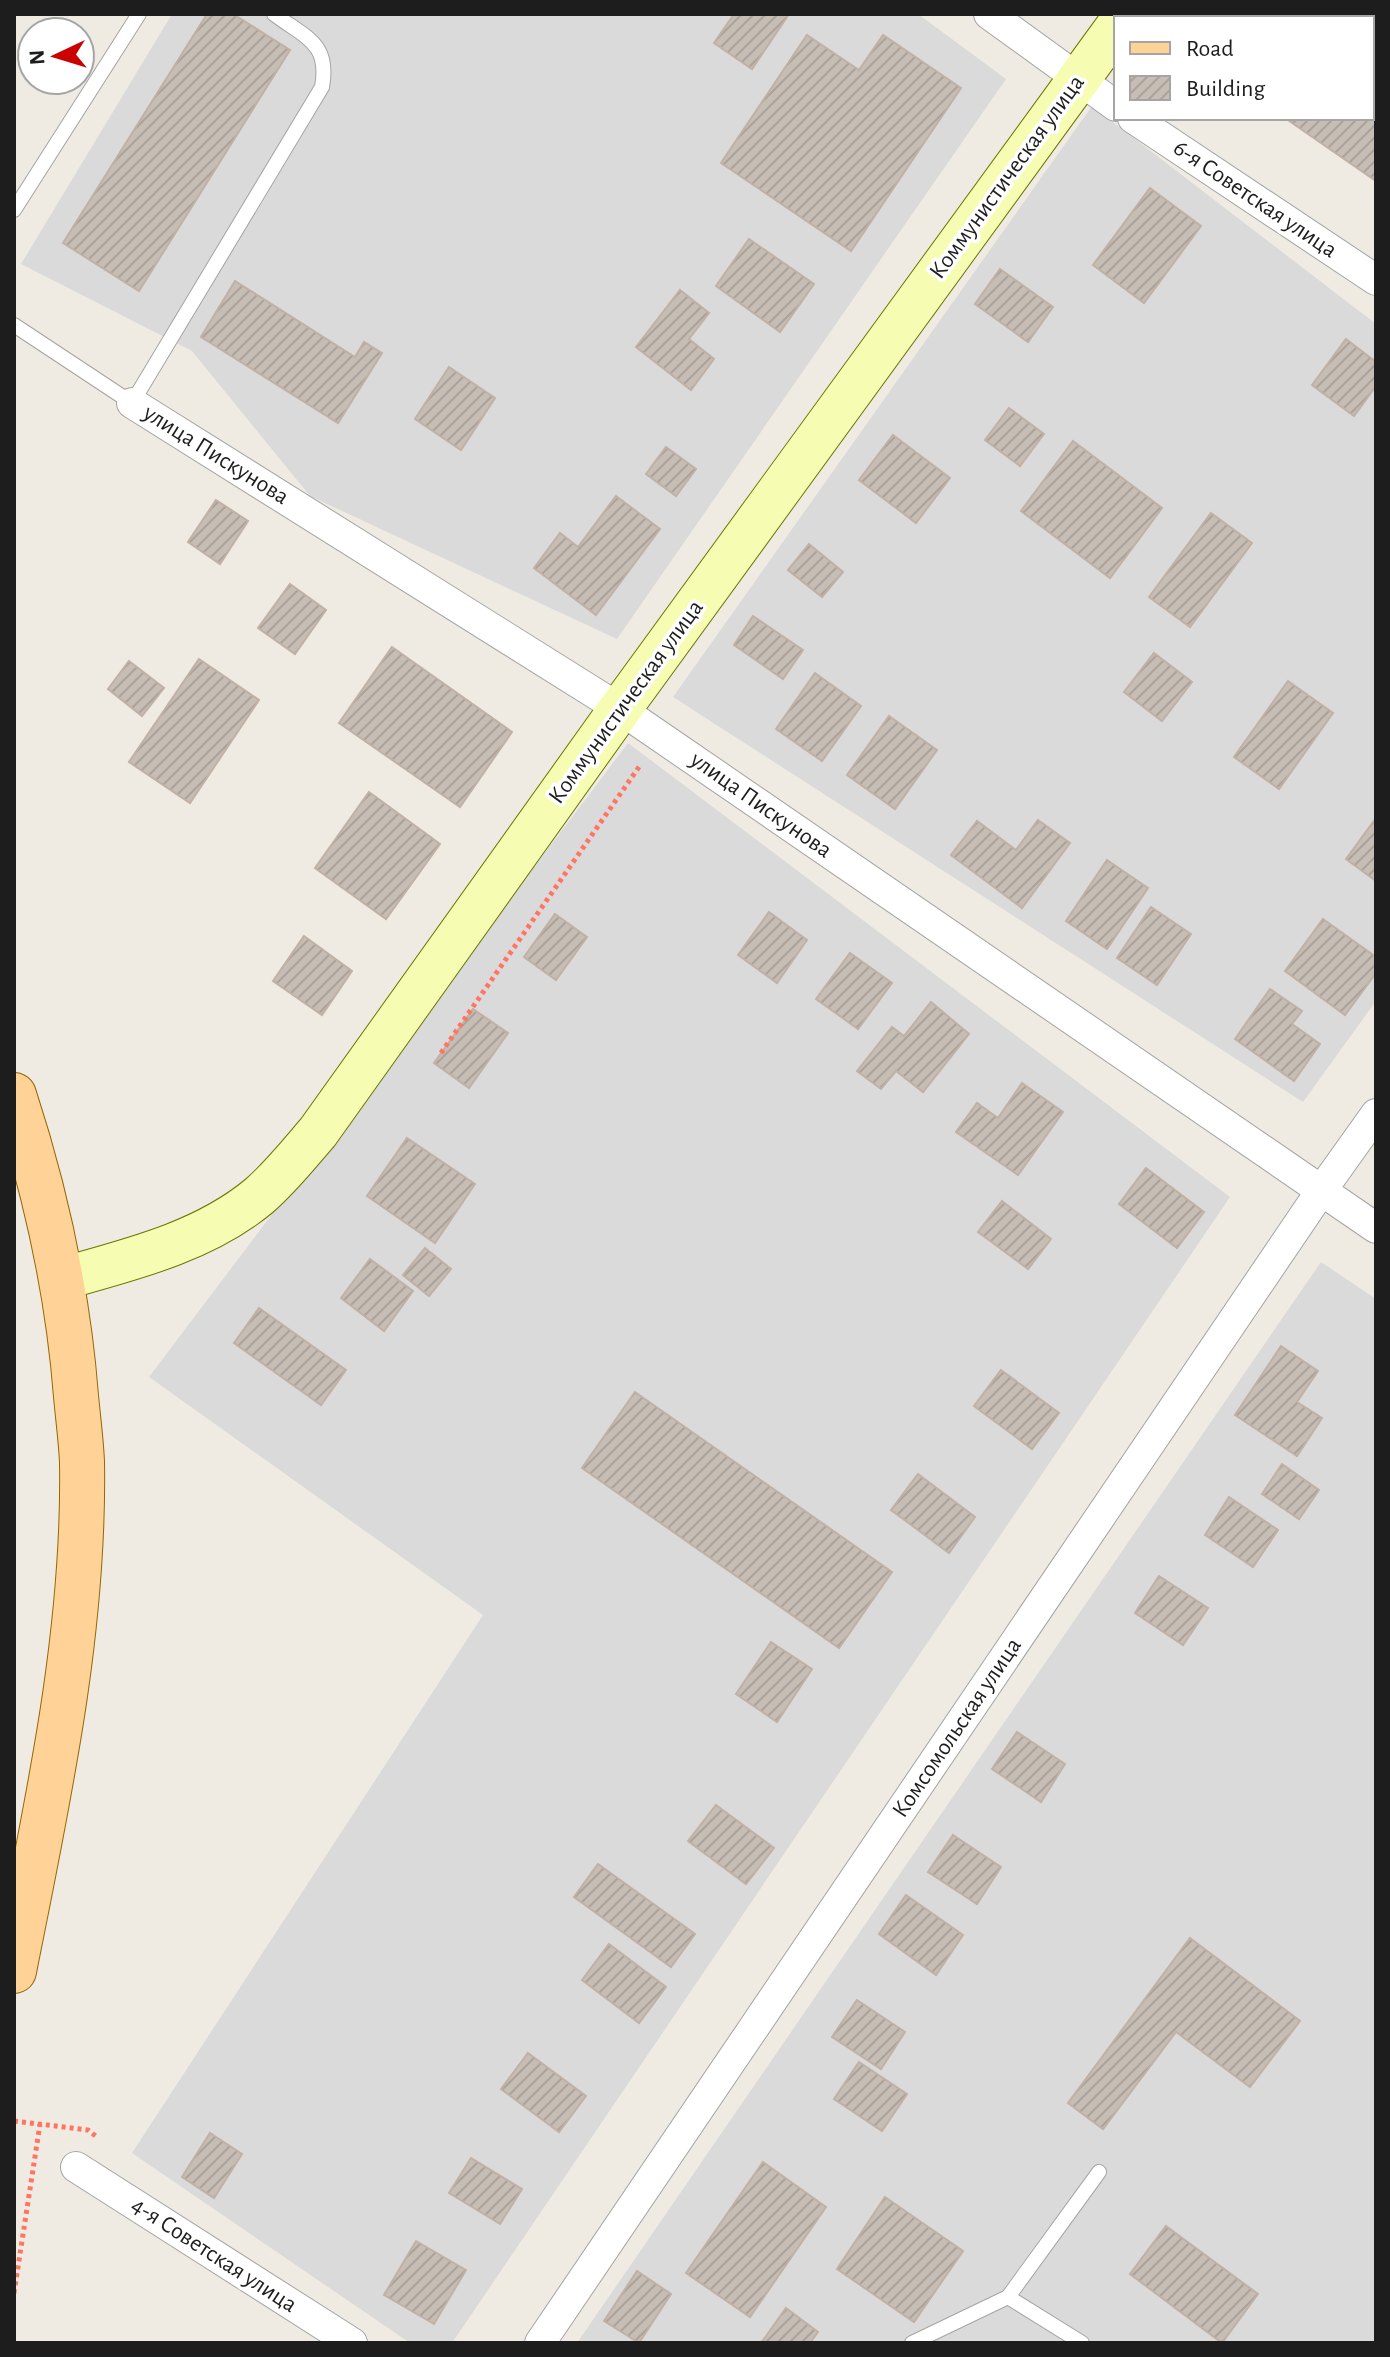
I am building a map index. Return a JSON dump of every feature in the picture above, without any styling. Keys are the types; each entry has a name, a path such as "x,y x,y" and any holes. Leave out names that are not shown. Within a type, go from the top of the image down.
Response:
{"main road":[{"path":"14,1095 53,1230 71,1339 82,1461 73,1626 56,1762 14,1971"}],"street":[{"path":"989,14 1114,105"},
{"name":"Коммунистическая улица","path":"61,1279 155,1250 225,1220 258,1196 287,1169 318,1132 620,709 1114,31"},
{"name":"6-я Советская улица","path":"1136,120 1376,280"},
{"name":"улица Пискунова","path":"132,403 620,709 1376,1228"},
{"name":"Комсомольская улица","path":"540,2343 1376,1114"},
{"name":"4-я Советская улица","path":"76,2167 352,2343"}],"lane":[{"path":"14,210 139,14"},
{"path":"14,325 132,403 322,87 326,66 318,46 274,14"},
{"path":"912,2343 1008,2297 1099,2172"},
{"path":"1008,2297 1082,2343"}],"path":[{"path":"441,1053 646,757"},
{"path":"14,2121 40,2124 14,2293"}],"shaded area":[{"path":"172,14 918,14 1006,79 617,639 310,496 192,351 21,264"},
{"path":"1092,106 1376,324 1376,1001 1303,1102 673,697"},
{"path":"628,743 1230,1197 452,2343 410,2343 132,2153 483,1615 149,1377"},
{"path":"1321,1262 1376,1299 1376,2343 577,2343"}],"building":[{"path":"207,14 233,14 290,50 139,291 63,243"},
{"path":"734,14 789,14 752,69 714,43"},
{"path":"1185,14 1231,14 1230,16 1184,16"},
{"path":"1376,14 1376,20 1374,23 1374,16 1282,16"},
{"path":"1374,28 1376,30 1376,181 1288,120 1374,120"},
{"path":"807,35 859,70 883,35 961,88 851,251 721,163"},
{"path":"1150,188 1201,226 1144,303 1093,265"},
{"path":"749,239 814,284 780,332 716,286"},
{"path":"1000,269 1053,307 1028,342 975,304"},
{"path":"235,281 355,357 364,342 382,353 338,423 201,337"},
{"path":"680,290 709,313 689,339 714,359 691,390 636,347"},
{"path":"1346,339 1376,362 1376,386 1354,416 1312,385"},
{"path":"449,367 495,398 461,450 415,419"},
{"path":"1009,408 1044,434 1020,466 985,440"},
{"path":"893,435 950,478 916,523 859,480"},
{"path":"1073,441 1162,508 1110,578 1021,511"},
{"path":"666,447 696,469 676,496 646,474"},
{"path":"616,496 660,529 596,615 534,568 560,533 578,547"},
{"path":"216,500 248,521 220,564 188,542"},
{"path":"1211,513 1252,543 1190,627 1149,597"},
{"path":"809,544 843,572 822,597 788,570"},
{"path":"290,584 326,610 295,654 258,628"},
{"path":"753,616 803,650 783,679 734,645"},
{"path":"392,647 512,732 460,807 339,723"},
{"path":"1154,653 1192,682 1162,721 1124,692"},
{"path":"199,659 259,700 190,803 129,762"},
{"path":"129,661 164,688 142,716 108,689"},
{"path":"815,673 861,706 822,761 776,729"},
{"path":"1288,681 1333,713 1279,789 1234,757"},
{"path":"889,716 937,750 895,809 847,775"},
{"path":"369,792 440,844 386,919 315,868"},
{"path":"1376,818 1376,881 1346,859"},
{"path":"1038,820 1070,843 1022,908 951,855 977,821 1016,850"},
{"path":"1107,860 1148,888 1107,949 1066,921"},
{"path":"1151,907 1191,934 1157,985 1117,958"},
{"path":"769,912 807,940 777,983 738,955"},
{"path":"555,914 587,937 556,980 524,957"},
{"path":"1323,919 1376,957 1376,973 1345,1015 1285,971"},
{"path":"304,936 352,971 322,1015 273,981"},
{"path":"850,953 892,983 858,1029 816,999"},
{"path":"1270,989 1302,1011 1292,1024 1320,1044 1294,1081 1235,1039"},
{"path":"931,1002 969,1034 923,1092 896,1071 881,1089 857,1071 892,1027 904,1036"},
{"path":"473,1009 508,1033 469,1088 434,1063"},
{"path":"1022,1083 1063,1112 1018,1175 956,1132 977,1103 998,1118"},
{"path":"407,1138 475,1184 435,1243 367,1196"},
{"path":"1146,1168 1204,1212 1177,1248 1119,1204"},
{"path":"1002,1201 1051,1239 1028,1269 978,1232"},
{"path":"425,1248 451,1269 429,1296 403,1275"},
{"path":"370,1259 413,1291 384,1331 341,1298"},
{"path":"259,1308 346,1370 321,1405 234,1343"},
{"path":"1281,1346 1318,1371 1297,1402 1322,1418 1297,1456 1235,1415"},
{"path":"1001,1370 1059,1413 1032,1449 974,1406"},
{"path":"635,1392 892,1572 839,1648 582,1468"},
{"path":"1282,1464 1319,1490 1299,1519 1262,1494"},
{"path":"918,1474 975,1517 949,1553 891,1510"},
{"path":"1229,1497 1278,1530 1253,1567 1205,1535"},
{"path":"1159,1576 1208,1608 1183,1645 1135,1613"},
{"path":"771,1642 812,1669 777,1722 736,1694"},
{"path":"1017,1732 1065,1764 1041,1802 992,1769"},
{"path":"716,1805 774,1848 746,1884 688,1841"},
{"path":"953,1835 1001,1867 977,1904 928,1872"},
{"path":"598,1864 695,1934 671,1967 574,1897"},
{"path":"906,1895 963,1935 936,1975 879,1934"},
{"path":"1190,1938 1300,2021 1250,2087 1176,2032 1103,2129 1068,2103"},
{"path":"609,1944 666,1987 639,2023 582,1980"},
{"path":"857,2000 905,2032 881,2069 832,2037"},
{"path":"528,2053 586,2096 559,2132 501,2089"},
{"path":"859,2062 907,2094 882,2131 834,2099"},
{"path":"210,2133 242,2154 214,2198 182,2177"},
{"path":"471,2158 522,2189 500,2224 449,2193"},
{"path":"763,2162 826,2207 750,2317 686,2273"},
{"path":"885,2197 963,2251 914,2322 837,2269"},
{"path":"1166,2226 1258,2294 1222,2343 1130,2274"},
{"path":"416,2241 466,2270 434,2324 384,2295"},
{"path":"637,2271 671,2294 639,2343 604,2321"},
{"path":"786,2308 818,2332 810,2343 761,2343"}]}
